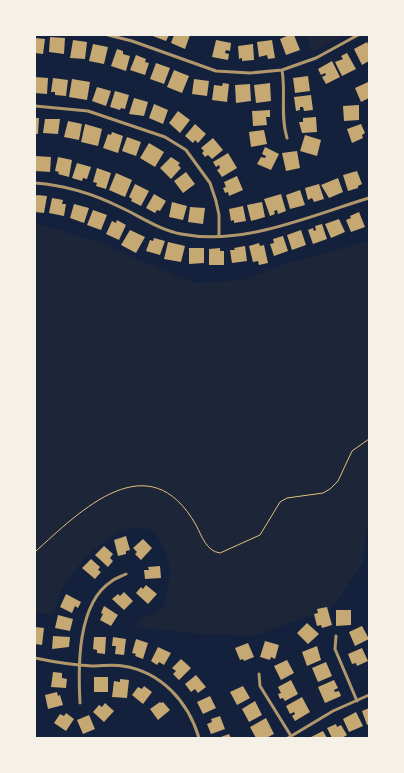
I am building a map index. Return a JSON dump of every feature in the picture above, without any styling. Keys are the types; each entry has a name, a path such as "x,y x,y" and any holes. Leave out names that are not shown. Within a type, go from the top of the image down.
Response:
{"street":[{"path":"108,35 132,41 216,71 250,73 282,70 316,58 358,35"},
{"path":"282,70 285,88 283,125 287,138"},
{"path":"35,106 88,111 165,137 186,150 210,183 219,215 219,236"},
{"path":"35,183 74,190 120,207 155,225 181,234 219,236 245,235 369,198"},
{"path":"80,703 79,678 83,631 97,597 111,581 126,574"},
{"path":"336,636 335,649 357,701"},
{"path":"35,658 80,665 121,665 145,672 156,678 179,698 192,719 199,738"},
{"path":"258,674 260,686 289,737 333,712 369,695"}],"path":[{"path":"35,552 94,502 111,493 144,486 171,494 188,512 206,544 212,551 220,553 260,534 280,502 287,498 323,493 330,488 338,481 352,450 369,439"}],"shaded area":[{"path":"307,35 345,35 311,52"},
{"path":"35,223 98,242 194,283 243,280 285,264 369,241 369,524 366,533 363,562 333,607 254,636 203,634 136,627 139,620 163,607 169,582 169,566 166,553 153,530 138,528 116,534 85,558 63,587 54,613 35,613"}],"building":[{"path":"150,35 169,35 166,41"},
{"path":"174,35 190,35 185,49 171,43"},
{"path":"294,35 300,50 286,55 280,39"},
{"path":"50,37 65,38 64,54 49,52"},
{"path":"35,38 45,39 43,54 35,53"},
{"path":"73,40 87,42 85,59 70,58"},
{"path":"216,40 231,43 230,51 226,50 225,53 229,54 228,60 212,57"},
{"path":"272,40 275,58 268,59 267,55 259,57 257,42"},
{"path":"367,42 369,46 369,61 362,65 354,49"},
{"path":"93,44 108,47 104,64 89,61"},
{"path":"253,44 254,60 242,61 242,58 239,59 238,46"},
{"path":"117,49 123,51 123,54 130,56 126,71 111,66"},
{"path":"347,53 356,69 342,76 335,62 343,59 341,56"},
{"path":"136,55 146,59 145,62 149,63 145,75 130,70"},
{"path":"332,61 340,77 326,84 322,77 326,75 325,73 321,75 318,69"},
{"path":"156,63 170,68 164,84 150,79"},
{"path":"174,70 189,76 182,93 167,87"},
{"path":"308,76 310,91 295,93 293,78"},
{"path":"35,77 48,78 47,94 35,93"},
{"path":"53,78 68,80 66,96 55,95 55,92 51,92"},
{"path":"72,79 90,82 87,100 69,97"},
{"path":"194,79 209,81 207,96 192,94"},
{"path":"368,82 369,98 361,102 355,88"},
{"path":"223,83 229,84 227,102 212,100 214,85 222,86"},
{"path":"270,83 271,101 256,103 254,85"},
{"path":"250,84 251,101 236,103 235,85"},
{"path":"97,87 111,91 106,106 92,101"},
{"path":"115,91 129,95 125,109 121,108 120,110 110,107"},
{"path":"311,95 313,110 304,111 303,107 300,107 300,110 296,111 294,97"},
{"path":"134,98 148,102 144,116 129,114"},
{"path":"154,104 168,110 163,124 149,118"},
{"path":"359,105 359,120 344,121 343,106"},
{"path":"270,110 270,117 266,117 267,125 253,126 252,111"},
{"path":"178,111 190,120 180,133 169,123"},
{"path":"316,117 317,132 302,133 299,122 303,122 303,118"},
{"path":"35,118 39,118 38,134 35,134"},
{"path":"45,119 60,119 58,134 43,133"},
{"path":"68,121 82,124 79,140 64,137"},
{"path":"85,124 102,129 98,146 81,142"},
{"path":"195,124 206,134 198,143 195,140 193,143 185,136"},
{"path":"361,124 365,133 362,135 363,138 352,143 347,129"},
{"path":"264,130 267,144 251,147 249,132"},
{"path":"112,132 123,136 118,153 103,148 108,134 111,135"},
{"path":"305,135 321,140 317,156 300,151"},
{"path":"127,137 141,142 136,156 122,151"},
{"path":"213,138 223,150 212,159 208,155 205,157 202,153 204,151 201,148"},
{"path":"149,143 164,152 155,167 140,158"},
{"path":"265,147 279,154 271,170 257,164 261,157 265,158 266,156 262,154"},
{"path":"297,151 300,168 286,171 282,153"},
{"path":"228,153 237,168 222,177 217,170 220,168 219,165 216,167 213,162"},
{"path":"36,156 51,157 50,172 35,171"},
{"path":"58,157 72,160 69,177 58,174 59,172 55,171"},
{"path":"171,157 180,163 178,165 181,168 171,179 160,168"},
{"path":"77,163 91,167 87,179 83,178 82,181 72,178"},
{"path":"97,168 111,173 106,189 96,186 97,183 93,182"},
{"path":"357,171 362,184 358,188 348,191 343,175"},
{"path":"186,172 195,184 183,193 174,181"},
{"path":"116,173 132,180 125,197 109,190"},
{"path":"237,176 243,190 229,196 228,192 225,193 223,188 226,187 224,182"},
{"path":"338,178 343,192 329,198 321,185"},
{"path":"135,184 149,191 141,206 131,201 132,199 129,197"},
{"path":"319,184 324,199 314,202 312,198 308,200 305,188"},
{"path":"300,190 305,205 290,209 286,195"},
{"path":"154,194 166,201 160,211 157,210 155,213 146,208"},
{"path":"281,194 286,211 278,214 277,210 274,211 275,214 270,216 264,199"},
{"path":"37,195 47,196 44,213 35,212 35,197"},
{"path":"52,198 63,200 62,204 66,204 64,216 49,213"},
{"path":"172,202 187,206 183,220 169,217"},
{"path":"262,202 265,217 251,221 247,205"},
{"path":"74,204 89,208 84,223 70,218"},
{"path":"243,206 246,221 234,223 234,220 231,221 229,209"},
{"path":"190,207 205,208 203,224 188,222"},
{"path":"93,210 107,215 101,230 87,225"},
{"path":"359,212 365,227 351,232 346,220"},
{"path":"339,219 345,232 331,238 325,224"},
{"path":"117,220 126,225 119,240 106,234 112,221 116,223"},
{"path":"322,224 327,239 313,244 308,230 313,228 314,231 316,230 315,226"},
{"path":"130,230 145,237 136,253 121,245"},
{"path":"301,230 306,245 292,250 287,235"},
{"path":"283,236 288,251 274,256 270,244 274,243 273,239"},
{"path":"154,238 165,241 160,255 146,251 150,240 153,241"},
{"path":"168,242 185,246 181,262 164,259"},
{"path":"259,243 260,246 264,245 268,263 259,265 258,261 253,262 249,246"},
{"path":"245,246 247,261 232,263 230,250"},
{"path":"189,248 204,248 204,263 189,264"},
{"path":"220,248 220,251 224,251 224,265 209,265 209,249"},
{"path":"126,536 130,550 126,551 126,554 118,556 114,540"},
{"path":"143,539 152,548 141,560 135,554 137,552 133,548"},
{"path":"104,546 113,554 110,558 113,561 108,567 95,555"},
{"path":"91,559 100,567 98,570 101,572 95,579 82,568"},
{"path":"160,566 161,578 145,579 144,570 149,570 148,567"},
{"path":"146,585 157,594 148,604 136,593 141,587 143,589"},
{"path":"124,592 133,601 124,610 112,599"},
{"path":"66,594 81,602 78,608 75,606 72,613 60,607"},
{"path":"104,606 118,615 111,626 100,620"},
{"path":"327,607 332,625 322,628 321,625 317,626 314,614 318,613 317,609"},
{"path":"336,610 351,610 351,625 336,626"},
{"path":"58,615 73,619 70,631 55,628"},
{"path":"307,623 319,634 308,644 297,633"},
{"path":"362,626 369,639 355,646 349,632"},
{"path":"35,627 44,628 42,645 35,644"},
{"path":"53,636 70,637 69,647 52,649"},
{"path":"94,637 106,637 105,654 97,653 97,650 93,649"},
{"path":"113,637 126,639 124,655 115,654 116,646 112,646"},
{"path":"136,639 148,643 143,659 132,653"},
{"path":"265,641 279,645 275,659 271,657 270,660 260,657"},
{"path":"248,643 254,657 244,661 243,659 240,660 235,648"},
{"path":"317,646 321,660 307,666 302,652"},
{"path":"158,647 171,653 164,665 159,662 157,665 151,661"},
{"path":"362,648 368,661 357,666 356,663 352,664 348,654"},
{"path":"181,659 191,668 179,680 173,674 176,671 172,668"},
{"path":"287,660 294,673 281,680 274,666"},
{"path":"326,662 332,676 318,682 312,668"},
{"path":"53,672 62,673 62,678 67,679 66,688 51,687"},
{"path":"196,675 206,687 198,693 195,689 191,692 185,684"},
{"path":"94,677 108,677 108,692 94,692"},
{"path":"120,679 129,680 127,698 112,697 114,681 120,682"},
{"path":"291,680 298,694 285,701 283,698 280,699 278,694 281,693 278,687"},
{"path":"334,680 338,688 334,690 335,692 339,691 341,696 325,703 318,687"},
{"path":"144,686 152,692 143,704 132,695 138,687 142,689"},
{"path":"243,686 250,698 237,705 230,692"},
{"path":"57,692 63,705 48,709 45,695"},
{"path":"210,696 216,708 203,714 197,702"},
{"path":"302,697 310,712 295,721 292,716 295,714 294,712 290,714 286,706"},
{"path":"255,701 262,715 249,722 242,709"},
{"path":"163,702 170,710 158,720 150,709"},
{"path":"105,703 114,711 104,722 93,712 99,705 102,707"},
{"path":"369,708 369,724 367,725 362,711"},
{"path":"356,712 363,726 349,732 343,719"},
{"path":"66,713 74,719 66,731 54,723 60,714 64,716"},
{"path":"89,715 95,729 83,734 77,720"},
{"path":"220,716 225,729 211,734 207,724 212,722 211,719"},
{"path":"266,718 274,734 266,738 256,738 250,727"},
{"path":"336,724 337,727 341,725 347,735 342,738 332,738 327,728"},
{"path":"323,731 327,738 309,738"},
{"path":"229,734 231,738 218,738"}]}
